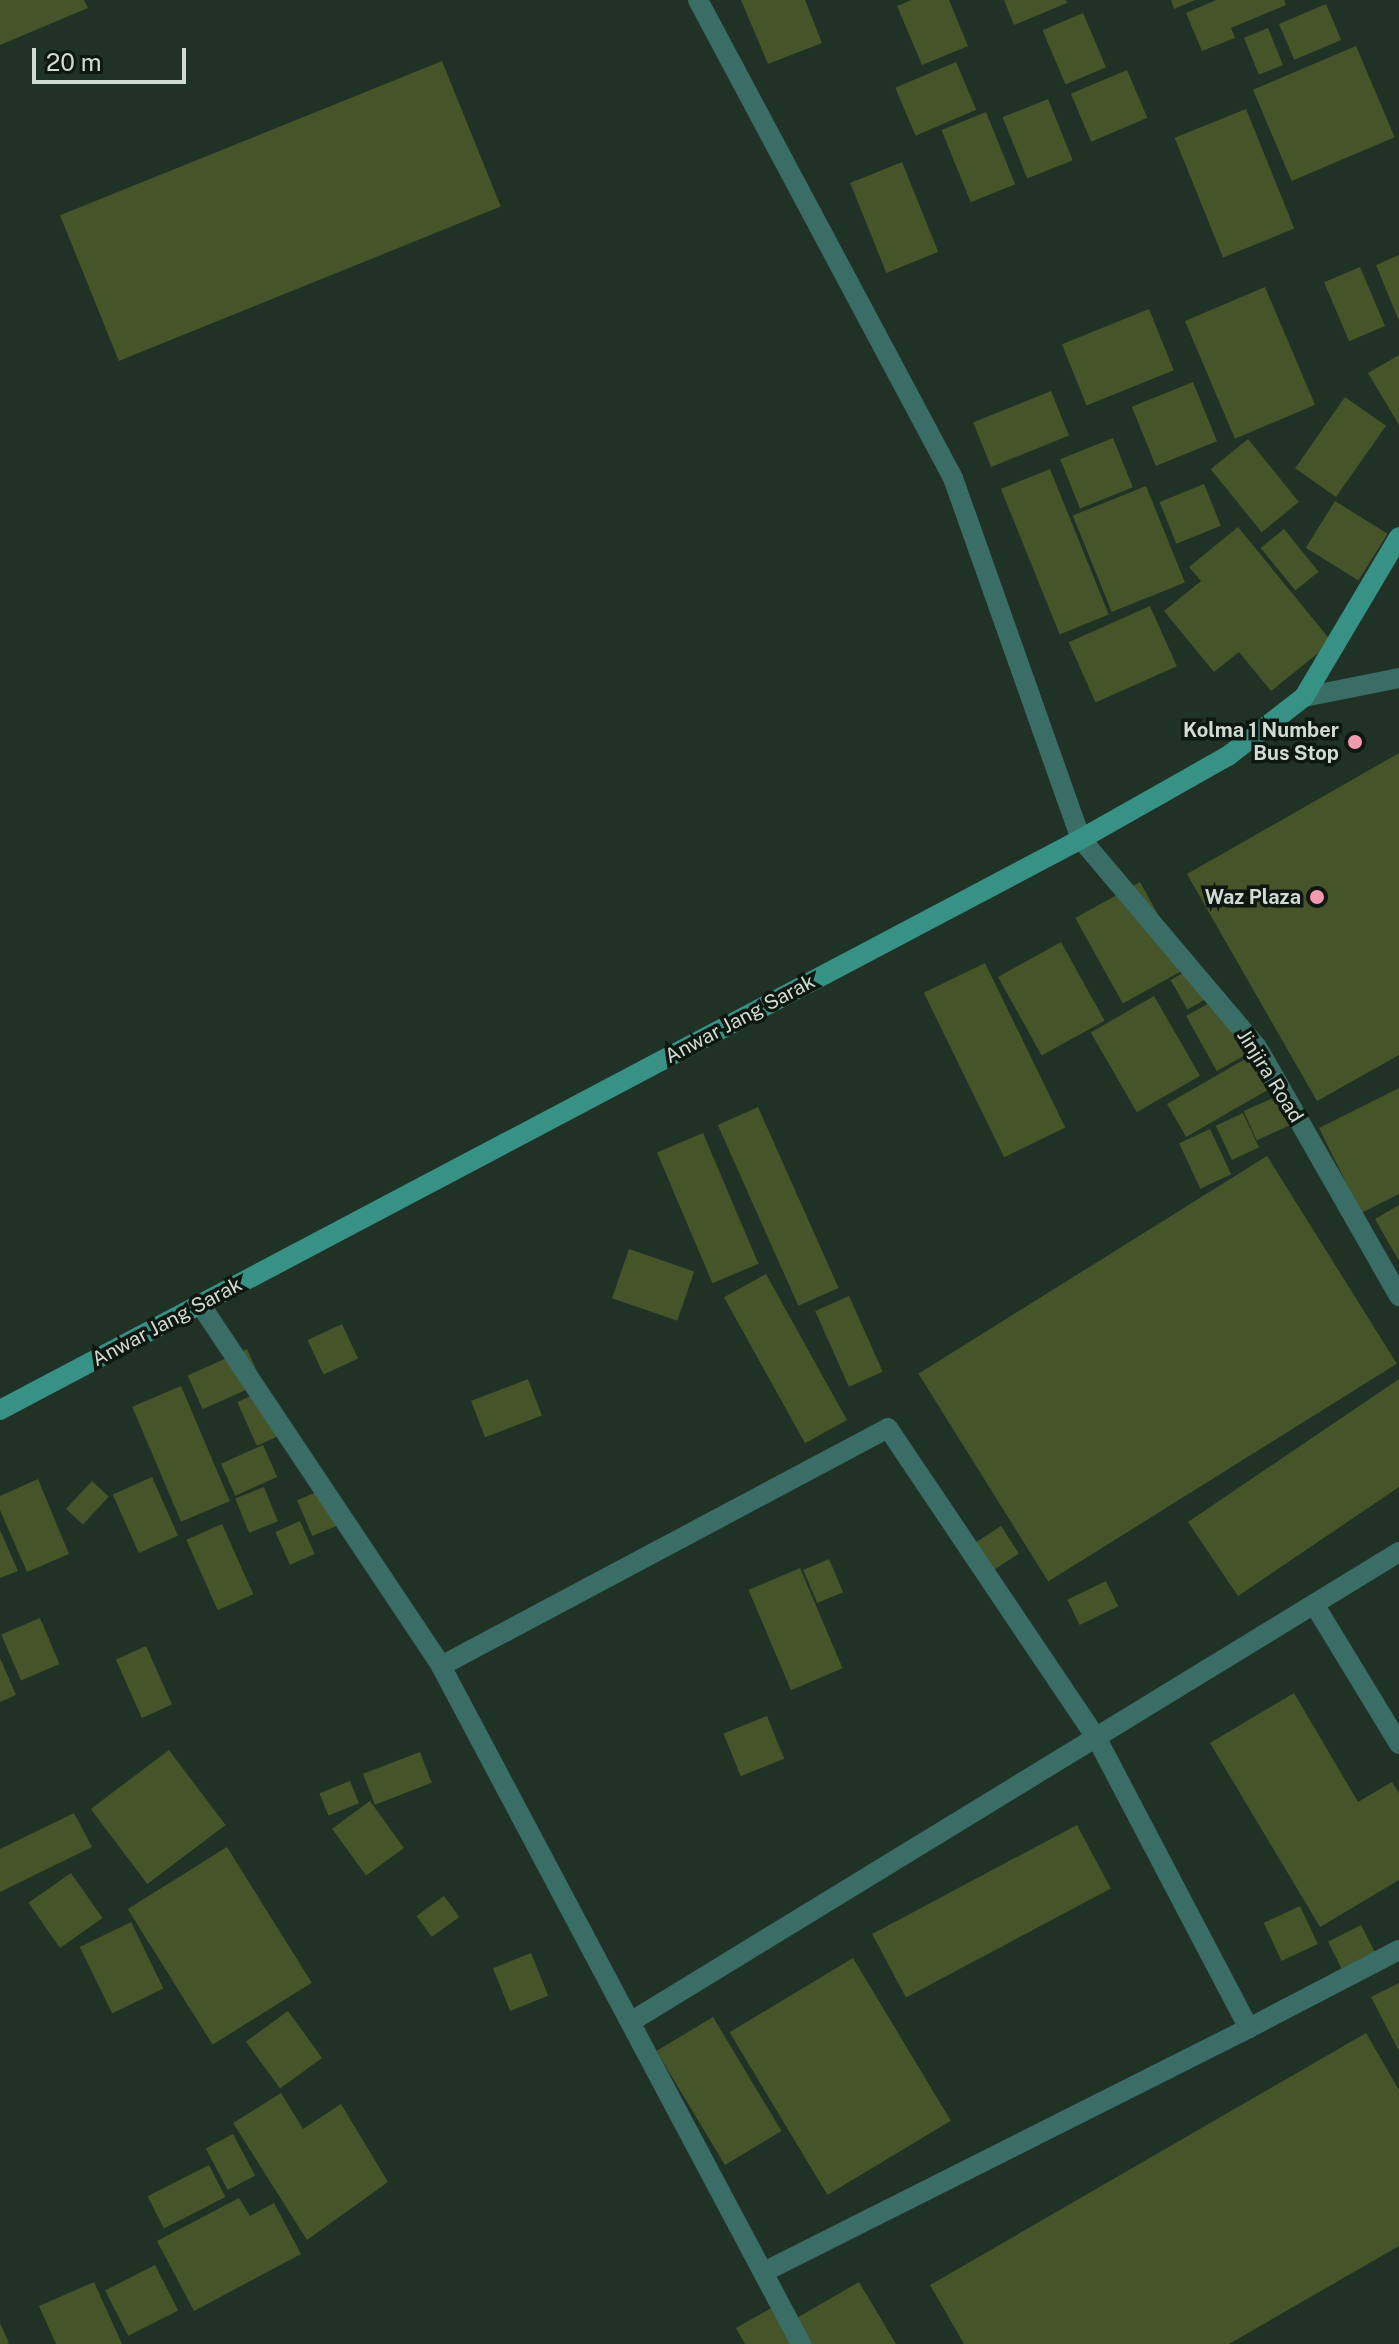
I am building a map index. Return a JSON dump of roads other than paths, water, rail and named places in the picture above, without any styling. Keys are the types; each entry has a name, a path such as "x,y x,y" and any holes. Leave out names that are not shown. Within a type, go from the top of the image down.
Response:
{"main road":[{"name":"Anwar Jang Sarak","path":"0,1410 1081,839 1228,756 1304,697 1399,537"}],"street":[{"path":"698,0 953,478 1081,839"},
{"path":"1304,697 1399,678"},
{"name":"Jinjira Road","path":"1081,839 1257,1047 1399,1296"},
{"path":"200,1304 441,1666 766,2271 801,2344"},
{"path":"441,1666 888,1428 1096,1737 1249,2028"},
{"path":"632,2021 1399,1552"},
{"path":"1314,1604 1399,1744"},
{"path":"766,2271 1399,1950"}],"place":[{"name":"Kolma 1 Number Bus Stop","path":"1355,742"},
{"name":"Waz Plaza","path":"1317,897"}]}
